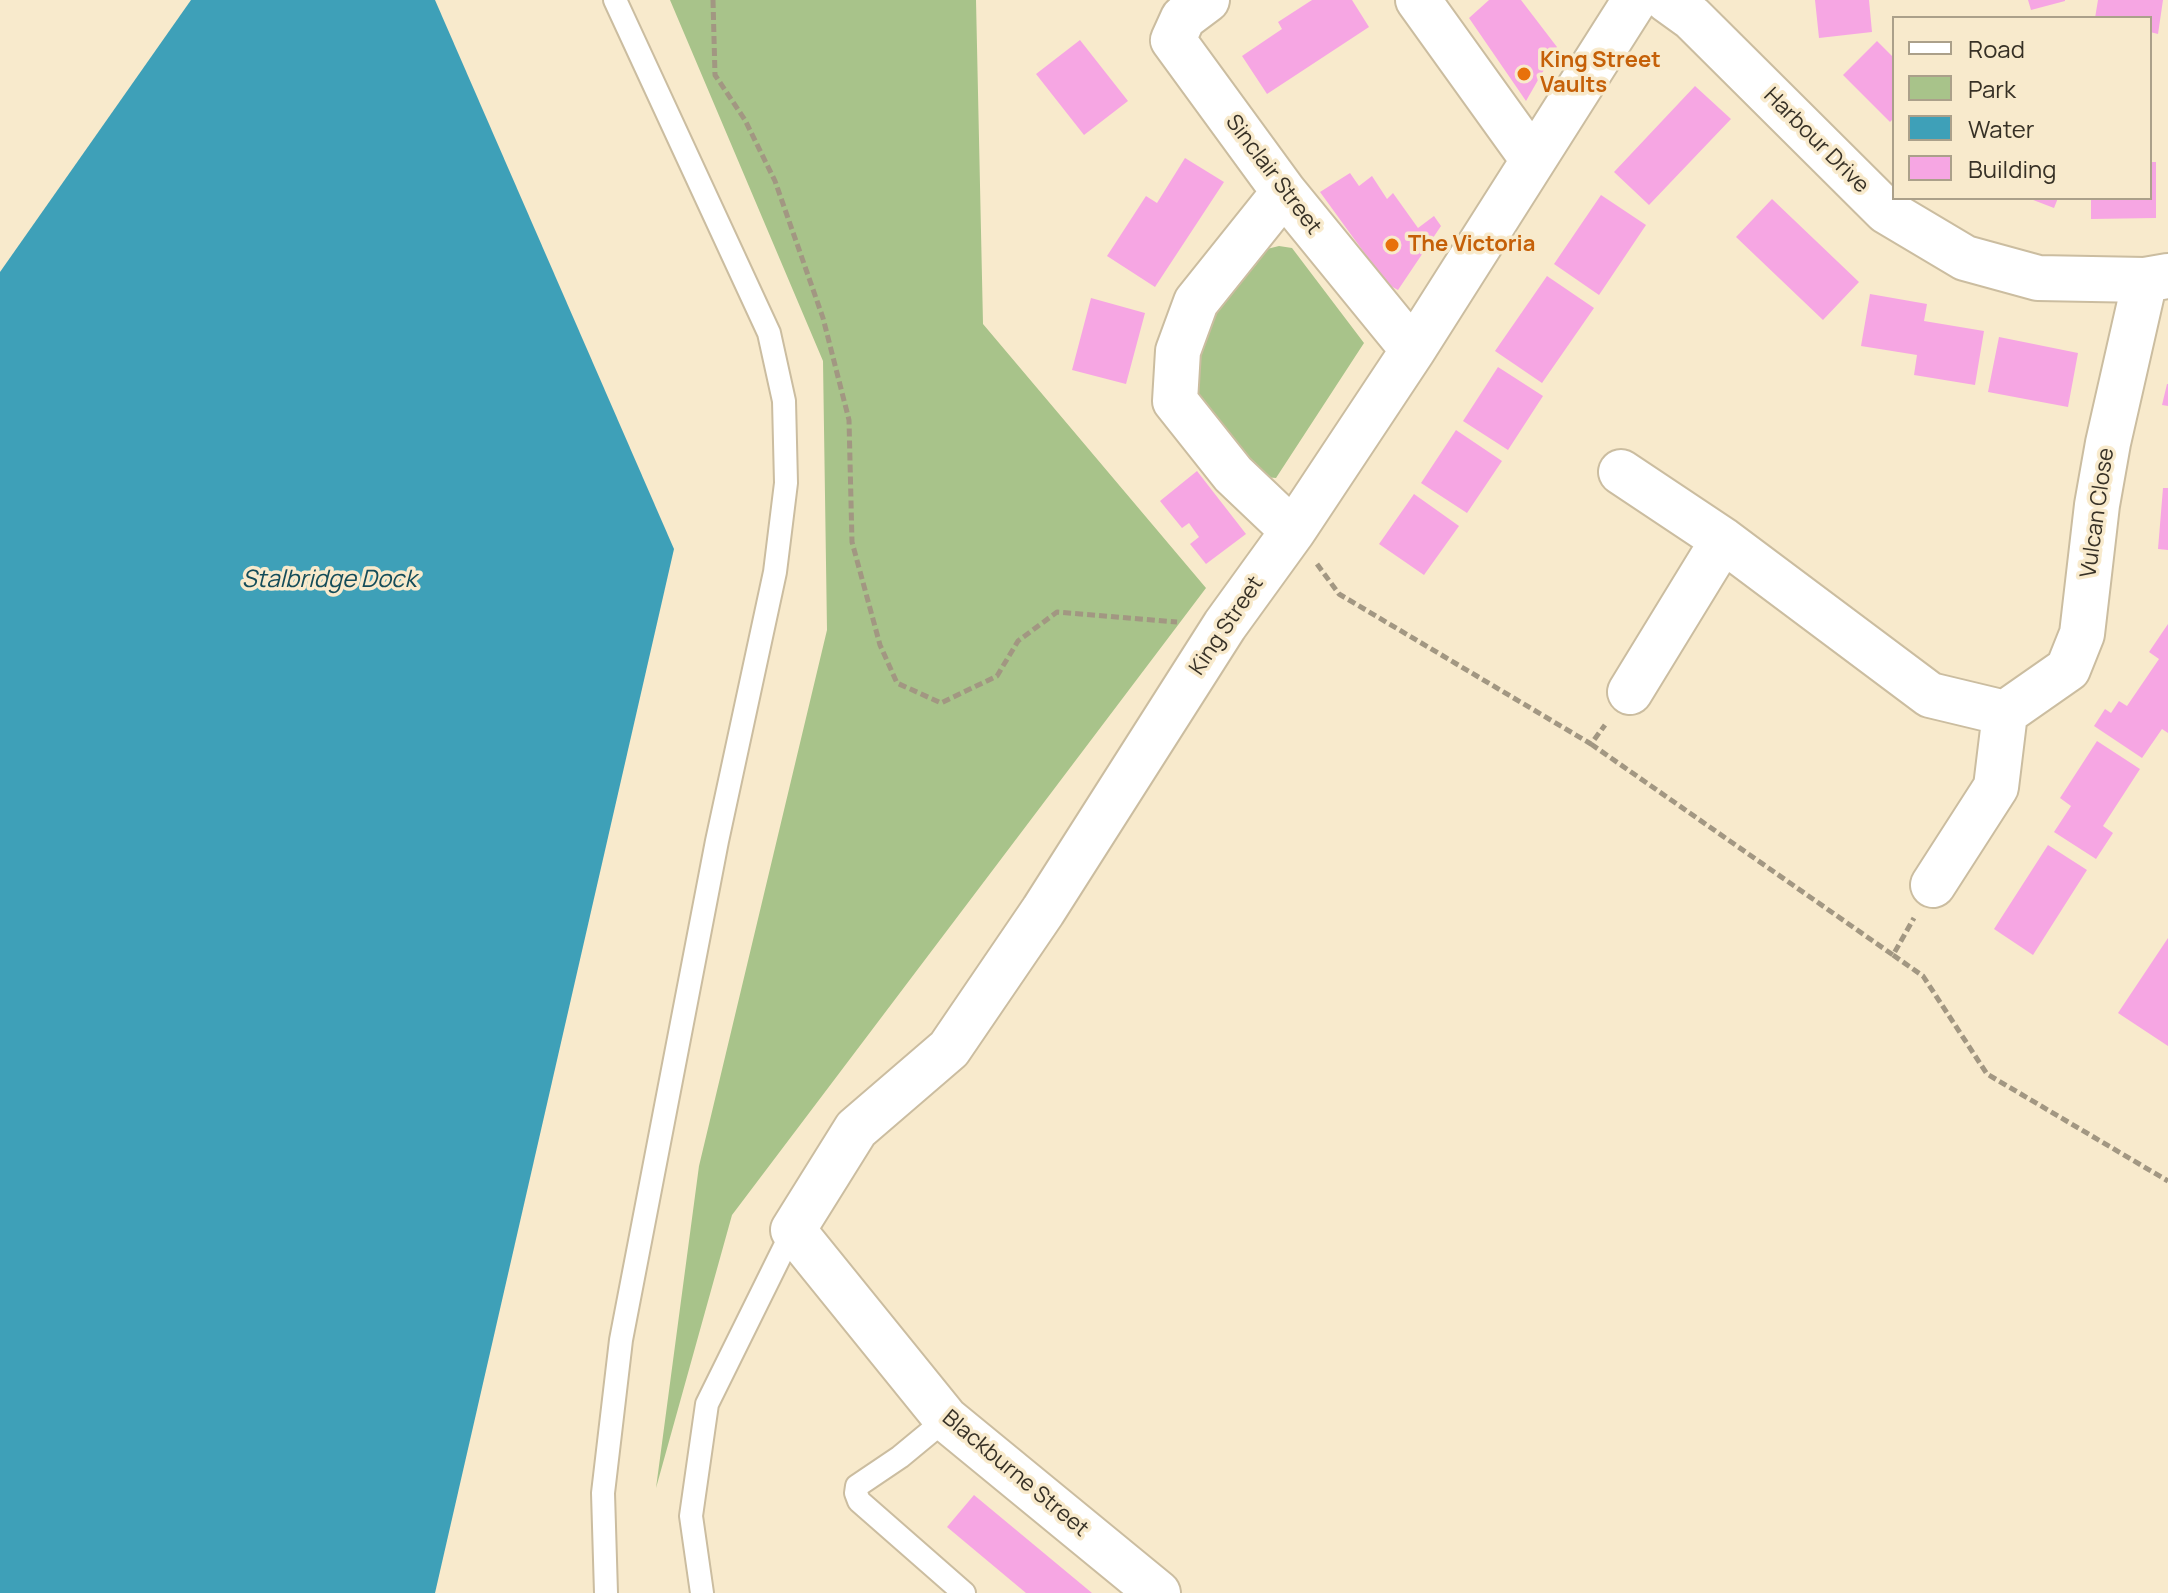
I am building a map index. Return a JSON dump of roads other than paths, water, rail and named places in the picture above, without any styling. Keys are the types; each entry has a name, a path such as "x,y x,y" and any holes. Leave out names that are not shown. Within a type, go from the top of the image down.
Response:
{"street":[{"name":"Sinclair Street","path":"1207,0 1183,18 1173,40 1284,192 1413,350"},
{"path":"1418,0 1533,160"},
{"name":"King Street","path":"793,1230 856,1129 949,1049 1043,911 1225,625 1293,531 1413,350 1635,0"},
{"name":"Harbour Drive","path":"1667,0 1692,18 1886,211 1965,258 2038,278 2157,278"},
{"path":"1284,192 1196,302 1178,351 1175,401 1233,474 1293,531"},
{"name":"Vulcan Close","path":"2005,713 2068,669 2082,634 2105,458 2157,278"},
{"path":"1621,472 1723,540 1930,695 2005,713 1996,787 1933,885"},
{"path":"1630,692 1723,540"},
{"name":"Blackburne Street","path":"793,1230 946,1419 1158,1593"}],"lane":[{"path":"606,1593 603,1493 621,1340 717,841 775,572 786,483 784,401 769,333 615,0"},
{"path":"702,1593 691,1516 707,1404 793,1230"},
{"path":"946,1419 900,1457 857,1486 856,1493 859,1501 964,1593"}],"water":[{"name":"Stalbridge Dock","path":"191,0 435,0 674,549 435,1593 0,1593 0,272"}],"place":[{"name":"King Street Vaults","path":"1524,74"},
{"name":"The Victoria","path":"1392,245"}]}
